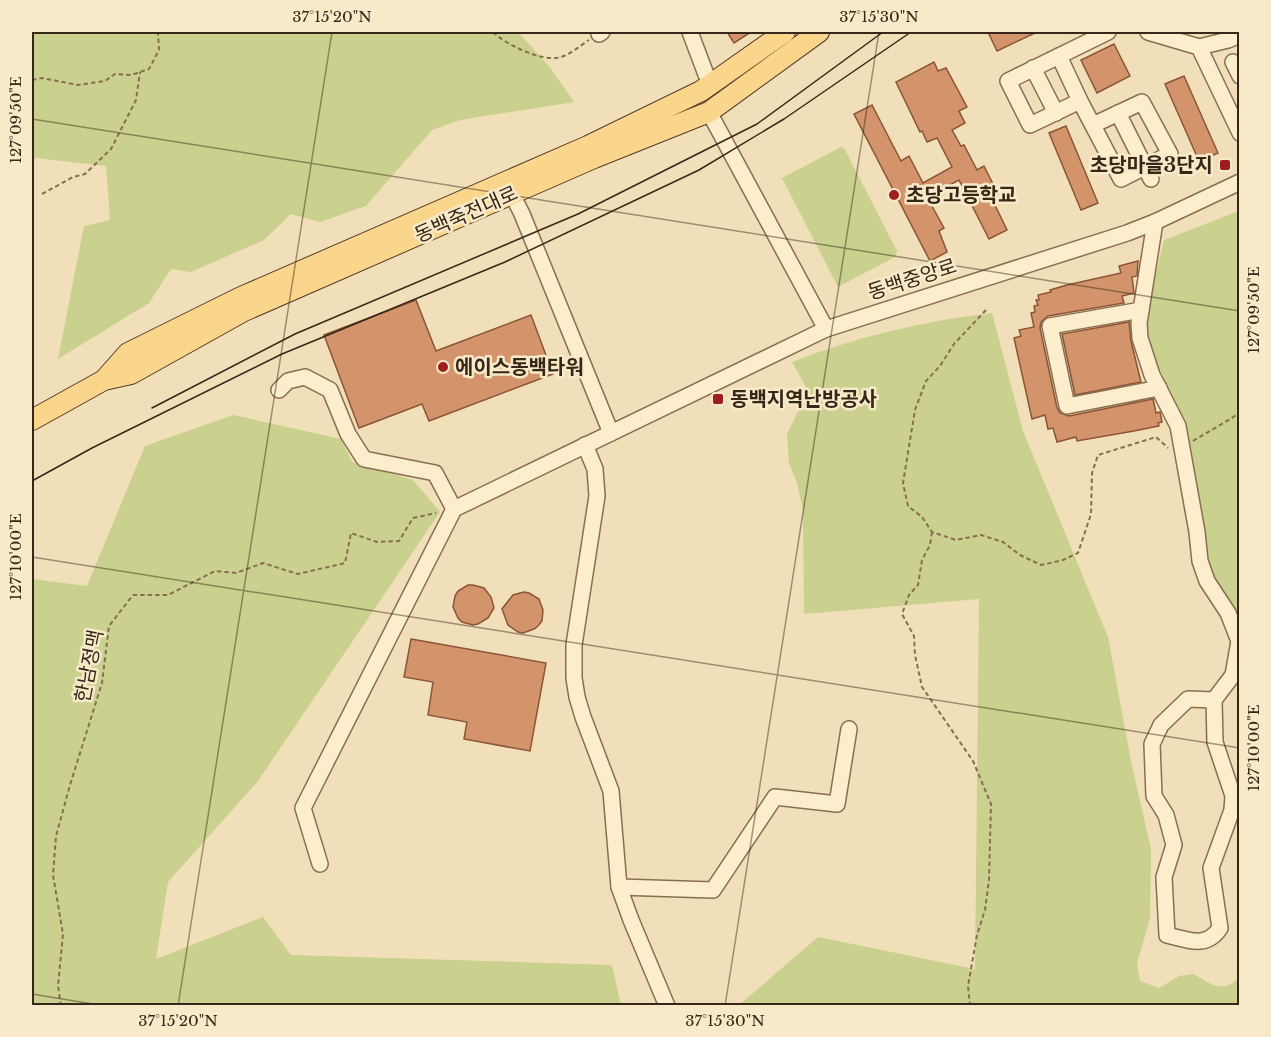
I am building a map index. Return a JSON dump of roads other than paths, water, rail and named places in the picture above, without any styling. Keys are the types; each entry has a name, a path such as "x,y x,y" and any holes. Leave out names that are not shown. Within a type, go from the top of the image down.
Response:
{"main road":[{"name":"동백죽전대로","path":"104,380 128,353 239,298 588,146 701,91 784,32"},
{"name":"동백죽전대로","path":"32,420 104,380 130,374 244,311 594,158 710,112 819,32"},
{"path":"797,49 828,32"}],"street":[{"path":"690,32 710,85"},
{"path":"1080,101 1030,125 1008,81 1108,32"},
{"path":"1148,32 1199,47 1228,40 1239,34"},
{"path":"1199,47 1238,128"},
{"path":"1059,56 1080,101 1121,179 1148,172 1170,154 1142,102 1093,125"},
{"path":"1034,68 1056,113"},
{"path":"710,112 826,329"},
{"path":"1118,113 1148,172"},
{"name":"동백중앙로","path":"454,509 826,329 1127,233 1239,182"},
{"path":"512,194 610,433"},
{"path":"1155,222 1141,310 1140,338 1158,388 1178,426 1200,561 1207,581 1231,619 1239,641 1233,675 1214,700 1215,742 1233,796 1232,810 1211,868 1220,928 1214,937 1199,943 1167,935 1164,877 1174,844 1166,815 1154,796 1152,744 1161,725 1188,699 1214,700"},
{"path":"1141,310 1050,326 1067,406 1158,388"},
{"path":"279,390 288,381 304,377 330,390 348,434 364,459 435,473 454,509 303,808 320,864"},
{"path":"585,445 595,469 597,496 574,645 574,678 583,717 611,791 619,886 631,920 668,1005"},
{"path":"619,886 713,890 775,797 837,804 849,729"}],"tram line":[{"path":"152,408 295,334 578,214 757,124 883,32"},
{"path":"32,481 92,448 282,354 505,262 699,170 784,119 911,32"}],"place":[{"name":"초당마을3단지","path":"1225,165"},
{"name":"초당고등학교","path":"894,195"},
{"name":"에이스동백타워","path":"443,367"},
{"name":"동백지역난방공사","path":"718,399"}]}
